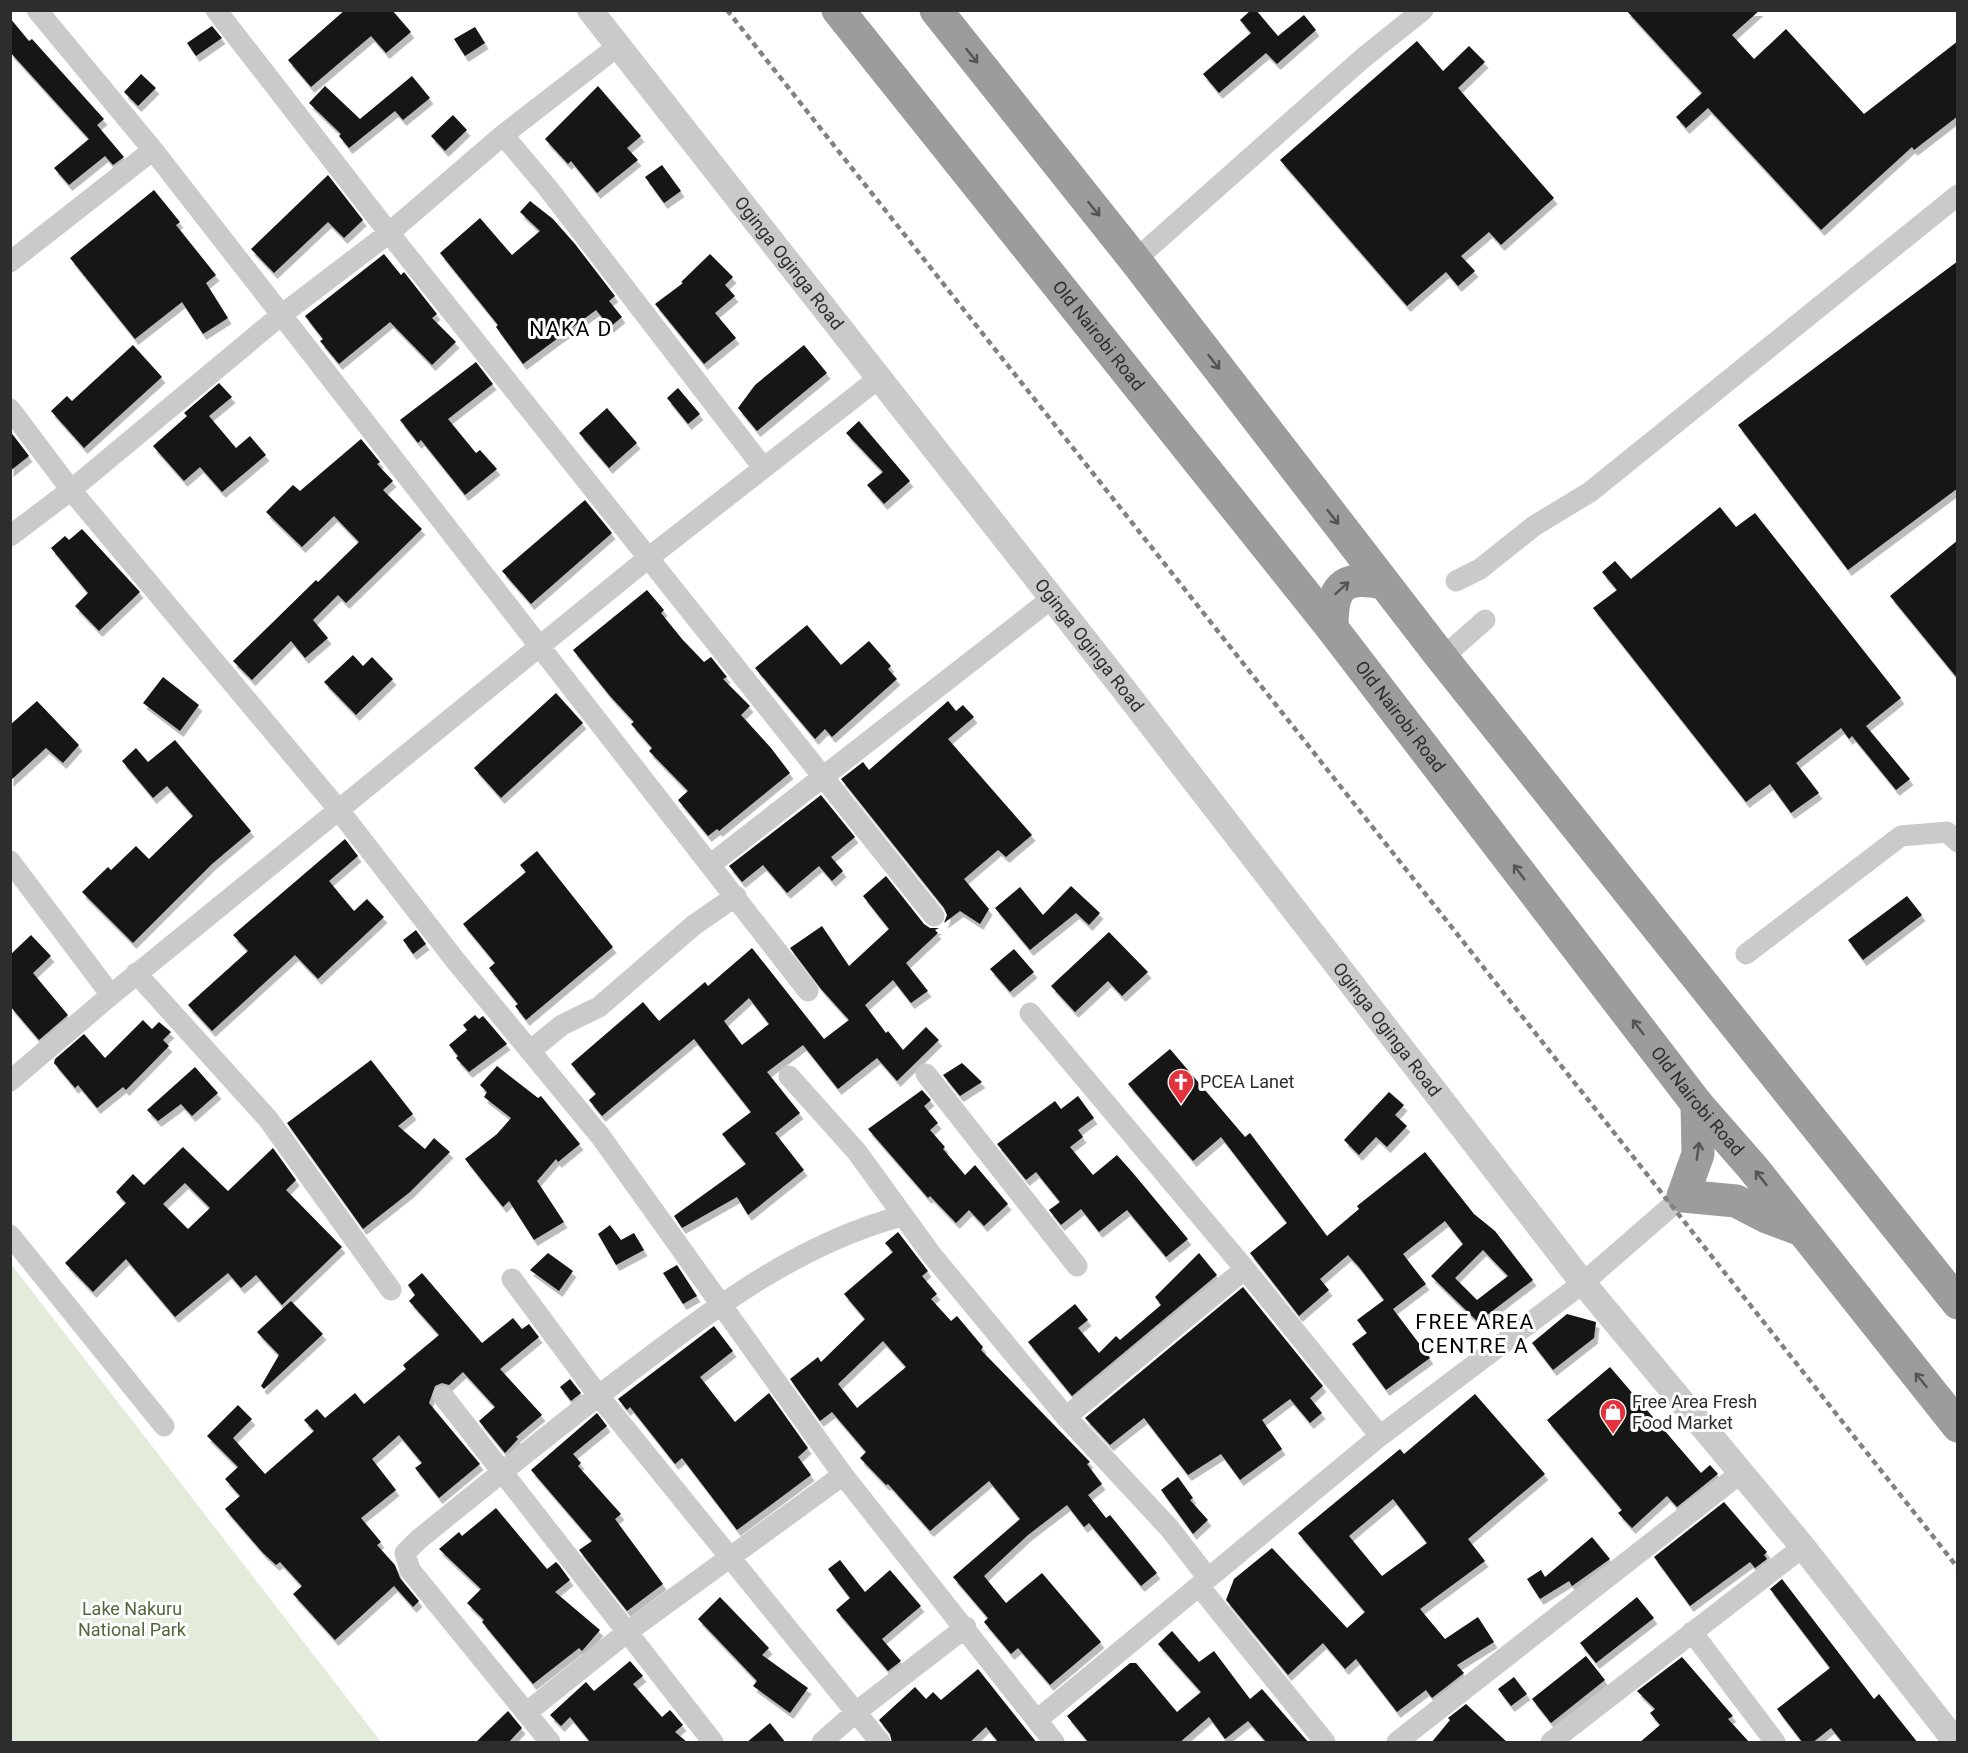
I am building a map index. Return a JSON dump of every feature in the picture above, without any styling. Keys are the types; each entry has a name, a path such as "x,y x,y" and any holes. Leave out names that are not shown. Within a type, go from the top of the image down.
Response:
{"highway":[{"name":"Old Nairobi Road","path":"838,10 1332,628 1697,1104 1753,1168 1958,1426"},
{"path":"936,10 1135,260 1442,658 1958,1303"},
{"path":"1332,628 1333,601 1341,588 1352,580 1383,583"},
{"path":"1697,1104 1698,1154 1683,1196 1736,1201 1767,1217 1802,1230"}],"street":[{"path":"37,10 153,150 280,316 736,896 808,992"},
{"path":"216,10 389,233 933,916"},
{"name":"Oginga Oginga Road","path":"590,10 879,378 1041,607 1583,1283 1803,1547 1956,1743"},
{"path":"1135,260 1354,66 1423,10"},
{"path":"10,536 71,489 280,316 389,233 503,135 618,46"},
{"path":"503,135 547,187 762,466"},
{"path":"10,262 153,150"},
{"path":"1456,581 1480,569 1534,526 1590,492 1958,195"},
{"path":"10,1082 136,973 647,559 762,466 879,378"},
{"path":"10,409 71,489 338,810 455,960 602,1137 722,1302 843,1475 966,1627 1054,1743"},
{"path":"710,865 1041,607"},
{"path":"1442,658 1485,620"},
{"path":"1746,954 1901,836 1947,832 1958,842"},
{"path":"14,870 111,995"},
{"path":"530,1051 562,1025 599,1007 694,925 736,896"},
{"path":"136,973 268,1119 391,1290"},
{"path":"1030,1013 1245,1269 1380,1436"},
{"path":"926,1074 1077,1266"},
{"path":"789,1076 857,1152 902,1216 1066,1417 1170,1529 1204,1582 1325,1743"},
{"path":"1037,1720 1380,1436 1583,1283 1683,1196"},
{"path":"549,1743 410,1570 405,1553 598,1395 722,1302 796,1259 864,1226 902,1216"},
{"path":"10,1235 164,1426"},
{"path":"1066,1417 1245,1269"},
{"path":"512,1279 598,1395 880,1743"},
{"path":"443,1396 713,1743"},
{"path":"1397,1743 1742,1472"},
{"path":"526,1713 626,1633 843,1475"},
{"path":"1551,1743 1803,1547"},
{"path":"822,1743 856,1712 966,1627"},
{"path":"1692,1632 1774,1743"}],"green space":[{"name":"Lake Nakuru National Park","path":"11,1264 381,1742 11,1742"}],"building":[{"path":"345,10 392,10 411,32 386,53 371,36 311,87 288,60"},
{"path":"1251,10 1256,10 1278,36 1304,15 1316,30 1277,64 1266,53 1219,93 1203,74 1251,33 1240,20"},
{"path":"1626,10 1760,10 1732,35 1754,59 1786,29 1864,114 1958,41 1958,116 1914,150 1912,147 1821,230 1708,108 1686,128 1676,117 1702,93"},
{"path":"10,18 104,119 97,125 124,157 113,165 105,156 69,185 54,168 89,139 10,52"},
{"path":"212,26 222,38 196,56 187,43"},
{"path":"475,27 485,43 465,56 454,39"},
{"path":"1417,41 1443,71 1469,46 1485,62 1458,88 1554,198 1501,245 1489,232 1461,256 1475,271 1458,286 1446,272 1407,306 1280,160"},
{"path":"141,74 156,88 138,106 124,92"},
{"path":"412,76 430,98 403,120 395,111 349,148 339,136 341,134 309,103 325,86 360,119"},
{"path":"598,86 641,136 627,148 638,160 597,193 571,161 568,164 545,139"},
{"path":"453,115 467,130 445,151 431,136"},
{"path":"662,165 681,191 664,203 645,177"},
{"path":"328,175 363,220 344,238 328,222 274,273 251,249"},
{"path":"154,190 180,222 176,225 216,275 206,283 228,318 203,334 182,302 135,339 70,258"},
{"path":"530,201 553,219 575,244 615,296 609,301 622,317 610,327 596,310 523,364 496,327 498,325 440,253 480,218 512,255 540,231 520,212"},
{"path":"384,254 401,275 404,272 437,314 432,318 456,342 432,365 390,322 339,364 320,341 323,339 305,316"},
{"path":"710,254 733,277 725,285 735,296 715,313 736,338 704,364 655,304 683,283 681,282"},
{"path":"1958,261 1958,488 1848,570 1738,425"},
{"path":"133,345 162,377 84,448 51,411 67,396 72,401"},
{"path":"804,345 827,373 757,431 738,408 755,385"},
{"path":"476,362 493,384 448,419 476,453 480,450 497,469 465,495 421,440 418,443 400,420"},
{"path":"219,383 232,397 209,416 236,448 250,436 266,455 222,492 200,467 184,481 153,446 187,416 184,413"},
{"path":"678,388 700,414 688,424 667,398"},
{"path":"607,408 637,443 609,468 579,433"},
{"path":"859,421 910,481 884,504 867,485 883,472 846,433"},
{"path":"10,431 29,456 10,471"},
{"path":"361,439 380,462 377,464 393,481 383,490 422,529 346,603 338,595 313,620 328,638 305,658 291,641 252,680 233,661 316,580 318,582 359,542 334,516 302,547 266,512 293,485 300,491"},
{"path":"585,500 612,533 531,604 502,571"},
{"path":"1720,507 1736,527 1755,513 1901,698 1866,726 1910,779 1896,790 1852,736 1849,739 1841,728 1796,763 1819,793 1791,813 1770,784 1746,802 1593,608 1617,590 1602,572 1615,561 1631,579"},
{"path":"82,529 140,592 99,631 75,606 88,593 51,548 65,536 69,540"},
{"path":"1958,540 1958,679 1890,596"},
{"path":"647,590 664,610 661,613 682,639 704,662 711,657 727,677 723,679 750,706 741,715 790,773 719,831 717,829 708,836 678,800 688,791 649,751 652,748 631,724 634,722 573,650"},
{"path":"807,625 841,665 869,641 891,666 888,669 897,679 832,737 825,729 815,739 755,668"},
{"path":"353,655 363,666 372,657 393,679 356,715 324,682"},
{"path":"163,677 199,705 180,731 143,703"},
{"path":"556,693 583,723 501,798 474,768"},
{"path":"37,701 79,745 63,763 46,748 10,781 10,725"},
{"path":"948,701 956,711 963,705 974,717 948,739 1032,835 1006,857 998,850 964,879 989,909 980,924 960,911 944,923 947,915 944,908 841,779 863,762 869,770"},
{"path":"175,740 251,831 212,864 133,943 82,892 108,867 111,870 136,846 149,859 193,816 167,786 153,798 122,761 136,748 148,762"},
{"path":"821,795 855,837 831,857 843,871 832,881 819,866 787,893 763,865 742,882 729,866"},
{"path":"345,839 358,856 329,881 354,911 367,899 384,917 318,979 295,955 212,1031 188,1005 248,951 233,935"},
{"path":"537,851 613,947 526,1020 515,1006 518,1004 489,968 495,963 463,924 526,872 520,865"},
{"path":"886,876 924,924 930,928 939,928 935,930 938,933 906,963 928,991 911,1003 893,980 865,1005 886,1033 888,1031 903,1050 926,1027 939,1040 897,1081 877,1058 838,1089 803,1045 767,1072 800,1113 775,1133 804,1170 748,1215 737,1197 682,1228 674,1216 746,1164 722,1134 751,1112 694,1039 602,1116 589,1100 596,1094 571,1064 643,1002 659,1021 705,982 708,986 752,948 824,1039 849,1020 821,989 790,948 822,926 849,966 889,929 863,896","holes":["749,998 769,1024 742,1045 724,1021"]},
{"path":"1071,886 1100,913 1089,925 1076,913 1030,950 995,908 1020,887 1043,915"},
{"path":"1907,896 1922,915 1863,960 1848,940"},
{"path":"416,930 426,944 413,954 403,940"},
{"path":"1109,932 1148,972 1122,996 1108,981 1075,1012 1051,986"},
{"path":"31,935 51,956 33,973 68,1015 39,1040 10,1006 10,955"},
{"path":"1014,949 1034,972 1010,992 990,969"},
{"path":"475,1015 479,1019 483,1016 507,1044 469,1072 456,1058 458,1056 449,1045 467,1030 463,1025"},
{"path":"143,1020 152,1029 159,1022 171,1032 163,1040 169,1046 126,1090 123,1087 97,1108 78,1085 75,1088 54,1063 55,1059 84,1034 105,1058"},
{"path":"1170,1049 1245,1137 1250,1133 1327,1236 1359,1209 1357,1206 1425,1152 1474,1214 1495,1231 1533,1280 1478,1322 1431,1276 1463,1244 1445,1221 1403,1254 1426,1284 1393,1309 1430,1358 1386,1390 1352,1344 1367,1333 1357,1320 1384,1300 1359,1267 1348,1255 1320,1279 1329,1290 1299,1316 1250,1253 1287,1223 1221,1137 1193,1161 1128,1084","holes":["1483,1250 1508,1276 1477,1300 1455,1278"]},
{"path":"371,1060 413,1114 398,1126 425,1149 434,1138 450,1152 410,1192 363,1229 287,1123"},
{"path":"962,1063 982,1082 960,1096 943,1075"},
{"path":"497,1066 538,1098 541,1096 580,1144 558,1162 556,1159 537,1181 564,1222 534,1240 509,1201 503,1207 465,1159 497,1134 511,1118 484,1097 487,1092 480,1085"},
{"path":"195,1067 218,1093 192,1116 181,1104 158,1121 147,1110"},
{"path":"922,1090 931,1100 924,1106 938,1123 930,1130 945,1147 943,1149 965,1175 975,1165 1008,1204 984,1226 969,1210 956,1223 930,1196 928,1198 868,1129"},
{"path":"1389,1092 1404,1105 1395,1115 1407,1126 1387,1147 1376,1137 1359,1155 1344,1140"},
{"path":"1078,1096 1094,1118 1078,1130 1083,1137 1070,1147 1093,1175 1117,1155 1133,1173 1188,1239 1166,1257 1127,1210 1099,1232 1081,1209 1061,1225 1049,1210 1060,1202 1036,1172 1026,1180 997,1144 1055,1101 1061,1109"},
{"path":"183,1147 228,1191 273,1148 296,1180 286,1190 342,1247 282,1305 256,1275 241,1288 228,1273 175,1317 126,1259 93,1292 65,1263 126,1203 116,1192 133,1174 144,1185","holes":["185,1183 210,1208 188,1229 163,1204"]},
{"path":"610,1225 621,1240 634,1233 644,1250 616,1265 598,1234"},
{"path":"898,1232 928,1271 922,1276 937,1294 931,1299 951,1321 957,1316 983,1347 981,1350 1090,1462 1087,1464 1102,1484 1088,1495 1106,1518 1110,1515 1157,1573 1141,1586 1089,1523 1084,1527 1067,1505 1028,1535 984,1576 1006,1603 1042,1573 1101,1642 1050,1685 1018,1648 1011,1654 984,1622 988,1618 953,1577 1020,1519 989,1481 930,1531 888,1484 886,1485 860,1458 866,1452 832,1412 820,1421 790,1379 818,1357 821,1362 865,1319 844,1294 893,1252 885,1243","holes":["883,1341 906,1367 857,1408 838,1384"]},
{"path":"548,1253 573,1271 559,1291 530,1270"},
{"path":"1199,1253 1217,1275 1072,1396 1028,1342 1075,1304 1088,1320 1078,1328 1099,1353 1116,1336 1120,1340 1161,1305 1155,1297"},
{"path":"677,1265 697,1296 683,1304 663,1273"},
{"path":"422,1273 482,1343 513,1318 522,1329 529,1324 539,1337 500,1369 542,1415 516,1437 518,1439 505,1453 479,1421 495,1407 463,1372 449,1385 442,1383 435,1386 429,1403 480,1464 439,1498 415,1468 422,1463 399,1435 372,1459 396,1490 361,1518 381,1542 377,1545 395,1565 400,1578 419,1601 413,1607 394,1586 335,1640 293,1594 302,1586 280,1562 276,1565 263,1553 225,1509 240,1496 225,1479 238,1467 207,1436 238,1405 252,1419 233,1438 265,1474 314,1431 304,1420 317,1409 325,1418 355,1393 364,1404 406,1369 403,1365 439,1335 409,1301 415,1295 408,1285"},
{"path":"1243,1287 1323,1386 1310,1398 1322,1413 1310,1423 1290,1399 1262,1420 1282,1449 1240,1480 1221,1454 1188,1475 1144,1418 1110,1445 1085,1418"},
{"path":"291,1301 323,1334 264,1389 261,1386 279,1355 257,1332"},
{"path":"1567,1314 1596,1322 1594,1338 1553,1370 1532,1343"},
{"path":"714,1326 733,1351 700,1377 735,1422 769,1393 808,1448 798,1457 811,1475 737,1530 682,1458 675,1464 630,1407 627,1410 618,1399"},
{"name":"Free Area Fresh Food Market","path":"1610,1367 1701,1473 1710,1465 1718,1474 1677,1507 1667,1496 1632,1528 1618,1513 1622,1510 1547,1420"},
{"path":"570,1379 581,1393 571,1401 560,1387"},
{"path":"1475,1394 1545,1474 1468,1539 1485,1561 1420,1609 1445,1639 1478,1617 1494,1642 1457,1665 1464,1673 1432,1698 1426,1690 1397,1712 1356,1659 1345,1669 1323,1643 1288,1675 1226,1600 1234,1579 1272,1548 1347,1628 1365,1612 1298,1533 1400,1449 1404,1454","holes":["1393,1499 1427,1543 1382,1576 1349,1536"]},
{"path":"597,1413 607,1426 573,1454 581,1463 578,1466 621,1514 615,1519 663,1584 627,1611 579,1550 592,1541 531,1470"},
{"path":"1178,1477 1193,1498 1190,1500 1208,1520 1193,1534 1161,1490"},
{"path":"1724,1502 1767,1552 1764,1555 1767,1559 1755,1568 1750,1562 1690,1606 1654,1557"},
{"path":"496,1508 547,1569 556,1562 559,1565 570,1580 555,1592 600,1630 582,1651 579,1648 533,1684 482,1622 484,1620 467,1603 481,1589 439,1549 459,1532 462,1536"},
{"path":"1592,1537 1610,1559 1572,1586 1569,1581 1540,1599 1527,1579 1541,1570 1545,1577"},
{"path":"840,1560 865,1592 890,1570 921,1606 882,1639 901,1661 888,1671 836,1610 850,1598 828,1569"},
{"path":"1782,1579 1874,1699 1879,1694 1918,1743 1843,1743 1831,1728 1812,1743 1803,1743 1777,1709 1830,1668 1770,1589"},
{"path":"720,1597 769,1648 762,1655 808,1688 790,1713 753,1686 757,1681 698,1619"},
{"path":"1637,1597 1654,1618 1596,1663 1580,1643"},
{"path":"1172,1631 1199,1662 1214,1651 1250,1699 1262,1689 1309,1743 1267,1743 1248,1721 1225,1739 1209,1717 1179,1743 1089,1743 1067,1716 1130,1663 1136,1663 1177,1712 1201,1692 1158,1644"},
{"path":"1586,1656 1605,1680 1551,1723 1532,1699"},
{"path":"1682,1657 1733,1716 1728,1719 1750,1743 1639,1743 1660,1725 1650,1713 1655,1709 1637,1691"},
{"path":"630,1661 643,1676 633,1684 662,1717 670,1710 683,1725 675,1732 688,1743 591,1743 570,1717 561,1726 550,1715 586,1682 594,1691"},
{"path":"978,1669 1037,1743 999,1743 986,1727 969,1743 892,1743 890,1734 879,1720 915,1687 926,1699 933,1692 941,1700"},
{"path":"1514,1677 1527,1694 1511,1706 1498,1689"},
{"path":"1466,1704 1508,1743 1431,1743 1450,1720 1448,1718"},
{"path":"508,1711 522,1728 508,1743 475,1743"},
{"path":"770,1723 786,1743 746,1743"}],"railway":[{"path":"727,10 1958,1568"}],"place":[{"name":"PCEA Lanet","path":"1181,1105"},
{"name":"Free Area Fresh Food Market","path":"1613,1435"}],"district":[{"name":"NAKA D","path":"571,329"},
{"name":"FREE AREA CENTRE A","path":"1475,1334"}]}
